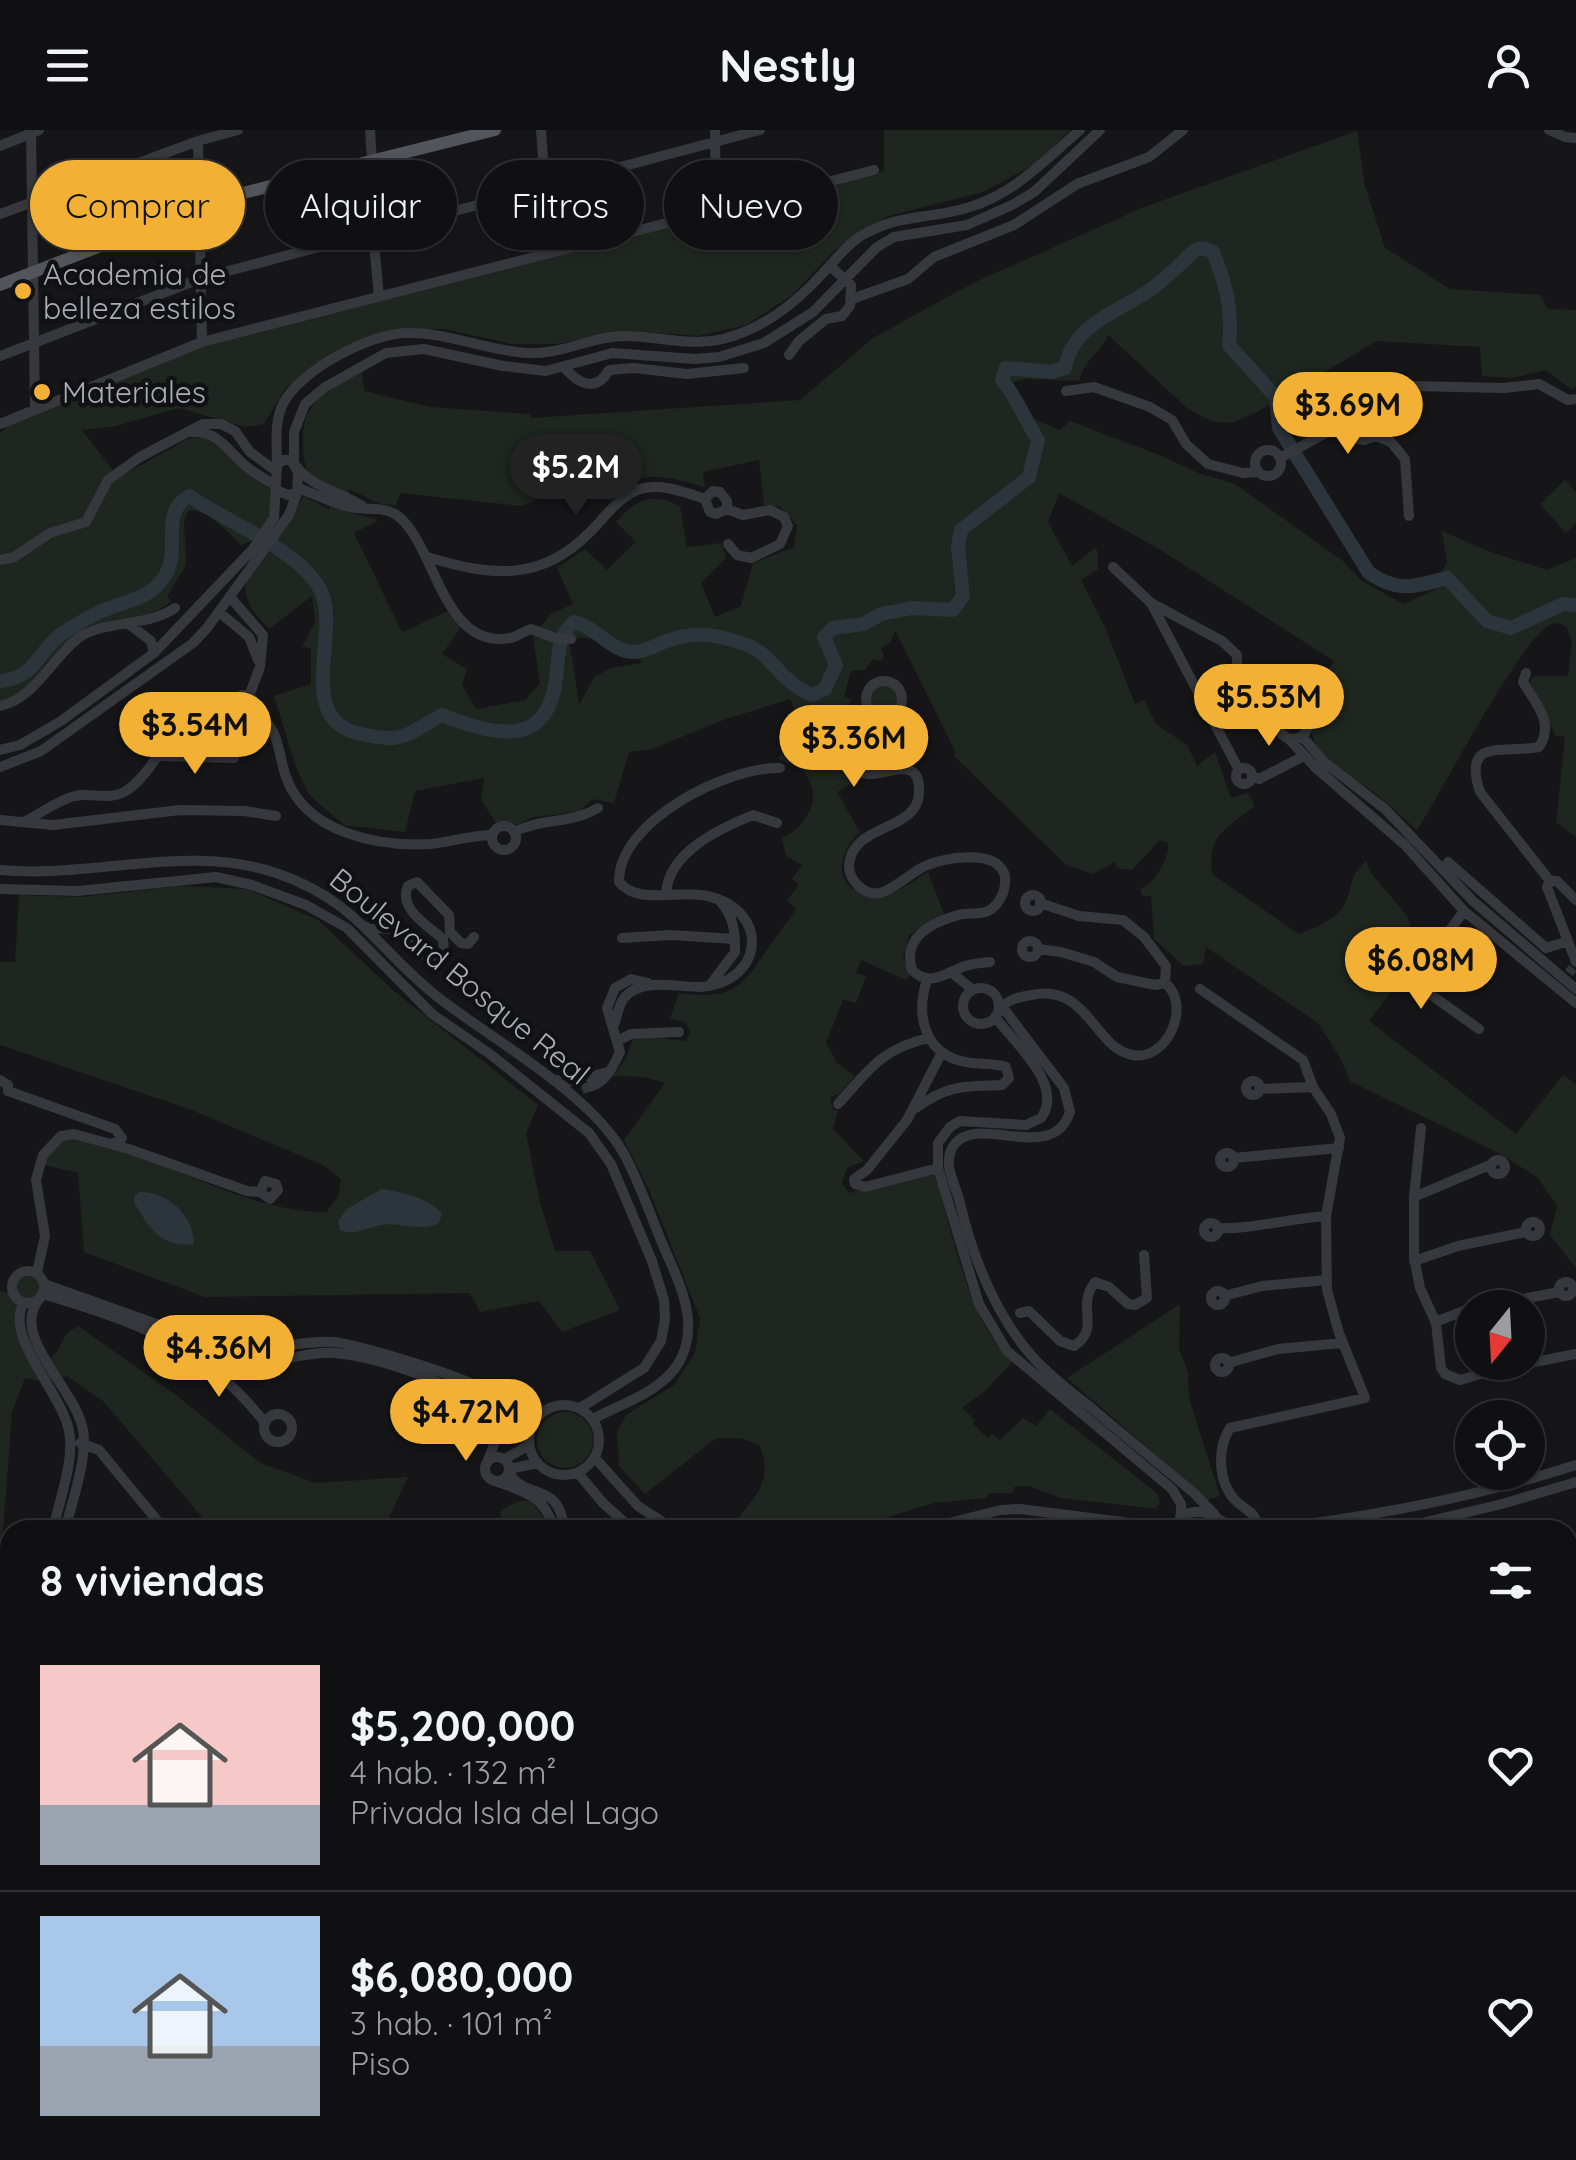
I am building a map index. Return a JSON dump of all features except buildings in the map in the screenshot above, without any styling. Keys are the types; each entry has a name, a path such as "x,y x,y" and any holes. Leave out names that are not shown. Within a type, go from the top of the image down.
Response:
{"main road":[{"path":"372,160 495,130"},
{"path":"0,285 87,250"}],"street":[{"path":"147,160 238,130"},
{"path":"370,130 372,160"},
{"path":"541,130 543,160"},
{"path":"634,160 716,136 760,130"},
{"path":"277,521 278,417 291,389 318,368 382,337 410,333 528,353 566,350 626,336 682,343 732,336 765,322 804,294 856,240 892,220 953,212 1000,195 1022,182 1080,130"},
{"path":"0,750 29,740 96,704 193,642 230,597 277,521 288,515 297,490 294,432 306,404 325,387 386,353 424,349 528,370 564,367 604,354 626,352 675,358 719,357 764,343 813,312 877,247 894,237 967,224 1012,206 1034,192 1100,130"},
{"path":"789,354 826,319 842,316 852,298 908,279 934,257 1014,225 1078,184 1149,158 1183,130"},
{"path":"1549,130 1576,138"},
{"path":"0,146 35,131 34,160"},
{"path":"198,142 198,160"},
{"path":"838,179 874,170"},
{"path":"0,214 30,202"},
{"path":"0,424 202,342 664,223"},
{"path":"32,250 35,409"},
{"path":"201,250 202,342"},
{"path":"0,356 202,278 304,250"},
{"path":"375,250 379,297"},
{"path":"830,266 846,278 852,298"},
{"path":"804,294 813,312 826,319"},
{"path":"604,354 609,370"},
{"path":"564,367 576,380 588,385 602,380 609,370"},
{"path":"609,370 634,368 687,374 744,368"},
{"path":"1066,391 1094,387 1150,407 1172,420 1186,444 1208,464 1264,476 1278,472 1281,458 1411,386 1504,388 1539,384 1568,400 1576,398"},
{"path":"1373,406 1380,428 1376,436"},
{"path":"0,560 14,557 50,534 86,522 108,480 140,457 202,424 220,424 235,430 250,452 276,468"},
{"path":"1344,424 1354,438 1376,436 1391,442 1405,459 1409,516"},
{"path":"191,432 213,435 288,495 297,490 338,504 380,509 400,518 426,558 448,604 466,625 488,636 512,638 531,630 564,639"},
{"path":"1258,472 1258,454 1275,451 1281,458"},
{"path":"242,462 242,457 250,452"},
{"path":"276,468 284,459 295,464 310,482 356,500 366,508"},
{"path":"426,558 493,572 522,571 556,560 570,552 624,497 636,490 662,488 705,499 710,512 716,514 727,508 743,515 770,510 784,517 788,526 780,544 750,558 736,555 728,544"},
{"path":"0,767 41,751 96,704 122,674 154,653 255,553"},
{"path":"1113,567 1151,602 1222,641 1237,654 1237,675 1216,726"},
{"path":"230,597 263,635 260,667 249,696"},
{"path":"1151,602 1239,770 1236,777 1240,784 1248,784 1252,776 1259,779 1304,756"},
{"path":"0,706 24,695 76,639 89,632 147,622 176,608"},
{"path":"219,612 243,630 255,647 260,667"},
{"path":"243,630 252,620"},
{"path":"147,622 169,638"},
{"path":"130,625 151,641 154,653"},
{"path":"1526,673 1523,682 1546,721 1546,734 1539,747 1507,752 1493,749 1480,754 1474,775 1480,792 1550,881 1576,900"},
{"path":"232,704 242,694 253,700 254,711 276,732 290,789 322,822 366,838 409,843 431,844 492,835"},
{"path":"25,822 77,796 118,795 144,773 192,710 219,702 232,704"},
{"path":"232,704 237,715 250,716 254,711"},
{"path":"1302,736 1306,718 1292,709 1282,714 1278,724 1304,756 1405,844 1464,911 1576,1003"},
{"path":"873,713 848,740 848,763 868,774 904,768 914,774 920,791 912,812 859,842 849,865 856,884 868,892 879,893 927,865 980,858 993,861 1006,880 998,904 988,911 961,914 919,933 910,945 908,959 912,970 927,980 939,979 970,964 990,962"},
{"path":"1288,738 1302,736"},
{"path":"1302,736 1324,762 1385,809 1440,870 1496,921 1571,969"},
{"path":"157,756 234,758"},
{"path":"561,1108 585,1083 609,1072 620,1052 613,1026 625,997 640,987 709,986 737,975 746,963 753,940 742,913 716,898 636,894 626,890 619,882 622,858 661,815 710,786 762,768 780,768"},
{"path":"514,832 539,822 582,818 598,808"},
{"path":"0,820 83,823 180,810 276,816"},
{"path":"666,893 672,870 705,838 753,815 777,823"},
{"path":"504,826 514,832 514,842 506,849 495,846 492,835 496,828 504,826"},
{"name":"Boulevard Bosque Real","path":"0,870 54,873 198,860 244,864 278,874 336,902 435,996 549,1078 598,1120 623,1152 686,1294 688,1321 684,1350 663,1380 593,1419"},
{"path":"1448,862 1546,948 1568,941"},
{"path":"272,892 278,874"},
{"name":"Boulevard Bosque Real","path":"0,889 78,891 204,877 234,880 306,905 347,928 432,1014 536,1089 589,1133 611,1164 652,1261 666,1310 661,1341 650,1362 580,1408"},
{"path":"1550,881 1547,887 1568,941 1576,990"},
{"path":"366,927 398,930 429,959 440,959 443,939 406,906 404,895 408,886 417,882 449,915 450,932 461,943 468,944 474,937"},
{"path":"709,986 736,952 729,911 716,898"},
{"path":"1040,903 1079,916 1123,920 1144,938 1166,966 1165,983"},
{"path":"1464,911 1416,976 1420,987 1478,1030"},
{"path":"1488,930 1496,921"},
{"path":"383,943 386,930"},
{"path":"622,938 671,935 736,939"},
{"path":"976,990 963,1004 966,1015 980,1024 1021,997 1051,993 1094,1021 1114,1046 1136,1056 1149,1054 1161,1045 1176,1016 1178,1000 1173,989 1165,983 1155,985 1117,978 1094,962 1038,949"},
{"path":"970,964 976,990"},
{"path":"952,972 976,990 992,992 1019,1048 1049,1091 1047,1110 1041,1118 1026,1126 960,1138 948,1156 964,1239"},
{"path":"927,980 922,1003 928,1038 941,1054 962,1062 998,1064 1008,1070 1034,1068"},
{"path":"1200,988 1302,1060 1312,1088 1331,1114 1340,1138 1326,1216 1326,1280 1342,1343 1365,1398 1230,1428 1223,1440 1225,1486 1257,1520"},
{"path":"1001,1009 1064,1088 1070,1112 1062,1127 1046,1135 1001,1130 970,1120 950,1127 938,1143 938,1168 974,1269 987,1320 1007,1351 1172,1489 1181,1504 1176,1520"},
{"path":"618,1040 631,1034 679,1032"},
{"path":"838,1104 885,1053 904,1043 928,1038"},
{"path":"916,1108 954,1087 1002,1086 1007,1083 1008,1070 1019,1048"},
{"path":"938,1168 865,1187 856,1184 856,1174 867,1170 916,1108 941,1054"},
{"path":"536,1089 549,1078 585,1083"},
{"path":"0,1080 8,1085 4,1095 120,1133 118,1143 107,1143"},
{"path":"1260,1089 1312,1088"},
{"path":"1422,1128 1414,1198 1414,1261 1420,1288 1436,1322 1441,1368 1454,1379 1576,1354"},
{"path":"68,1520 85,1444 75,1403 34,1340 32,1311 43,1292 36,1272 45,1236 36,1180 43,1155 61,1136 74,1134 260,1192"},
{"path":"1234,1158 1340,1148"},
{"path":"1414,1198 1492,1164"},
{"path":"1218,1228 1326,1216"},
{"path":"1414,1261 1458,1246 1526,1232"},
{"path":"1016,1317 1029,1310 1060,1340 1074,1346 1086,1336 1090,1325 1084,1304 1095,1282 1109,1286 1128,1304 1135,1305 1146,1298 1144,1255"},
{"path":"974,1269 1016,1317 1054,1378 1195,1494 1219,1520"},
{"path":"9,1286 27,1270 36,1272"},
{"path":"0,1277 24,1304"},
{"path":"1224,1296 1262,1286 1326,1280"},
{"path":"43,1292 33,1303 20,1308 24,1342 57,1396 70,1434 55,1520"},
{"path":"43,1292 144,1318 200,1342 240,1352 333,1342 451,1383"},
{"path":"43,1292 134,1325 196,1354 243,1364 332,1353 495,1396 496,1437 486,1474 542,1502 551,1520"},
{"path":"1545,1295 1560,1292"},
{"path":"1436,1322 1455,1315"},
{"path":"196,1354 200,1342"},
{"path":"1228,1363 1278,1348 1342,1343"},
{"path":"196,1354 242,1393 264,1423"},
{"path":"495,1481 503,1480 506,1464 528,1445 534,1421 549,1408 580,1408 593,1419 600,1439 596,1458 578,1472 556,1474 538,1463 528,1445"},
{"path":"497,1414 534,1421"},
{"path":"496,1437 514,1481 554,1498 563,1520"},
{"path":"70,1444 85,1444 99,1450 157,1520"},
{"path":"487,1463 492,1458 506,1464 538,1463"},
{"path":"596,1458 638,1506 660,1520"},
{"path":"1545,1475 1576,1465"},
{"path":"578,1472 622,1520"},
{"path":"1432,1520 1576,1482"},
{"path":"1348,1520 1482,1490"},
{"path":"960,1520 1020,1509 1107,1520"},
{"path":"1180,1520 1196,1510 1217,1520"}],"shaded area":[{"path":"884,130 1070,130 1037,163 983,192 888,216 838,248 838,183 884,171"},
{"path":"1357,131 1365,186 1385,248 1450,289 1540,295 1548,309 1576,310 1576,386 1572,390 1546,370 1512,378 1482,376 1480,347 1377,341 1257,412 1232,423 1211,421 1188,409 1108,335 1079,381 1013,382 1021,413 1060,430 1070,421 1235,484 1343,561 1362,581 1403,604 1448,584 1440,574 1447,562 1442,531 1547,570 1576,558 1576,837 1556,822 1565,737 1556,736 1529,684 1534,676 1568,676 1572,642 1567,627 1556,623 1539,634 1522,655 1417,830 1331,762 1314,741 1309,703 1334,661 1159,549 1059,493 1048,522 1072,566 1095,548 1098,552 1098,569 1081,580 1105,627 1135,704 1144,700 1156,724 1188,746 1197,766 1215,752 1231,798 1248,793 1255,806 1221,833 1213,850 1212,874 1299,934 1337,914 1356,872 1366,861 1371,873 1408,917 1420,954 1369,1021 1516,1134 1563,1075 1576,1084 1576,1268 1550,1235 1557,1206 1538,1178 1499,1153 1351,1082 1318,1023 1206,947 1203,964 1184,966 1154,939 1151,896 1143,896 1140,890 1162,867 1169,848 1167,842 1160,840 1132,870 1117,868 1115,862 1093,874 1066,865 953,755 956,753 895,630 891,642 881,649 881,661 873,659 865,670 851,671 844,697 851,700 847,712 826,725 826,738 841,747 843,762 858,781 837,792 860,832 845,854 842,871 849,885 876,897 898,890 928,872 944,914 909,935 903,958 910,975 906,980 861,960 856,973 866,976 856,1003 843,1000 826,1043 837,1063 855,1076 839,1094 830,1097 833,1110 838,1110 833,1129 864,1161 847,1168 842,1183 849,1193 935,1173 972,1298 996,1343 1012,1362 985,1391 962,1408 975,1420 973,1424 988,1438 992,1434 1000,1440 1023,1418 1036,1426 1050,1409 1158,1494 1160,1503 1149,1508 1061,1498 1029,1486 1014,1487 1013,1493 990,1493 986,1498 934,1503 878,1520 737,1520 763,1481 765,1470 759,1445 740,1438 716,1438 645,1494 619,1466 617,1432 626,1415 674,1385 695,1353 700,1318 649,1190 624,1140 665,1083 644,1077 613,1076 633,1039 686,1041 690,1032 686,1023 670,1018 679,993 720,994 738,985 796,909 787,900 799,885 792,879 802,865 786,856 782,838 806,818 813,798 812,788 801,770 778,759 784,747 806,738 790,699 652,749 629,752 614,803 592,799 579,812 533,817 516,825 496,823 481,800 484,778 415,791 405,832 344,825 308,793 274,696 311,684 311,648 302,647 315,622 312,596 269,629 249,602 246,581 304,496 329,510 337,489 310,478 304,455 304,426 321,397 362,371 364,391 430,407 530,414 531,418 800,400 873,338 973,283 1144,207","holes":["759,460 764,505 781,507 797,526 794,547 753,563 741,606 715,617 701,583 726,558 721,543 687,547 680,506 661,499 638,503 616,522 636,542 607,570 585,549 557,568 573,604 552,613 533,636 540,683 525,700 476,709 462,685 467,669 442,654 461,627 448,611 402,632 354,533 379,520 344,511 349,489 380,504 396,505 400,493 522,506 576,485 605,484 610,502 621,490 643,478 666,478 705,487 703,472","580,637 631,646 642,663 612,668 595,676 579,705 570,644"]},
{"path":"664,227 664,250 835,250 791,296 746,325 698,336 630,331 555,344 512,344 444,329 399,329 361,340 315,364 285,389 264,424 246,427 179,408 116,426 82,430 115,473 87,517 12,555 0,557 0,433 9,425 202,347 576,250 644,250 644,232"},
{"path":"190,438 220,442 270,485 270,513 263,529 241,545 210,517 189,510 184,520 186,565 167,596 171,601 148,614 98,626 76,636 30,686 0,704 0,559 89,523 110,482"},
{"path":"1565,480 1576,492 1576,523 1566,533 1540,504"},
{"path":"884,685 894,689 898,699 894,709 884,713 874,709 870,699 874,689"},
{"path":"180,886 248,889 318,920 394,991 538,1105 526,1133 555,1251 590,1251 620,1310 562,1332 539,1301 480,1312 470,1293 205,1297 84,1252 78,1173 41,1164 57,1145 69,1138 134,1155 242,1196 297,1210 326,1212 338,1197 341,1179 323,1165 189,1109 0,1045 0,962 15,962 19,895 81,897"},
{"path":"381,1189 429,1203 442,1213 439,1223 425,1227 388,1224 356,1232 340,1230 338,1221 347,1209"},
{"path":"139,1192 159,1196 177,1207 189,1224 194,1244 173,1243 157,1234 134,1202"},
{"path":"28,1273 38,1277 42,1287 38,1297 28,1301 18,1297 14,1287 18,1277"},
{"path":"0,1291 10,1294 18,1306 37,1371 56,1353 67,1333 78,1326 176,1395 260,1463 316,1483 408,1477 388,1520 204,1520 104,1402 67,1376 46,1382 25,1378 12,1412 4,1520 0,1520"},
{"path":"1180,1304 1179,1349 1188,1372 1189,1398 1220,1496 1208,1500 1067,1378"},
{"path":"565,1412 585,1420 593,1440 585,1460 565,1468 545,1460 537,1440 545,1420"},
{"path":"519,1501 531,1501 544,1520 500,1520 501,1510"}],"waterway":[{"path":"0,681 30,669 56,638 76,625 154,588 170,564 175,512 189,496 295,561 320,589 326,626 323,691 328,710 338,724 357,733 393,738 442,715 498,731 529,727 542,717 551,702 561,641 574,622 626,651 696,635 736,641 756,649 792,683 813,695 825,689 836,665 824,637 833,628 864,624 881,614 912,608 953,610 963,596 958,546 961,530 1029,477 1038,440 1002,380 1006,368 1051,372 1065,368 1070,352 1088,329 1154,287 1195,250 1203,248 1213,252 1225,286 1229,345 1276,397 1279,428 1369,573 1398,586 1447,578 1487,621 1511,628 1563,604 1576,605"}],"tunnel":[{"path":"1569,973 1573,968"},
{"path":"582,1089 592,1086"}],"place":[{"name":"Academia de belleza estilos","path":"23,291"},
{"name":"Materiales","path":"42,392"}]}
